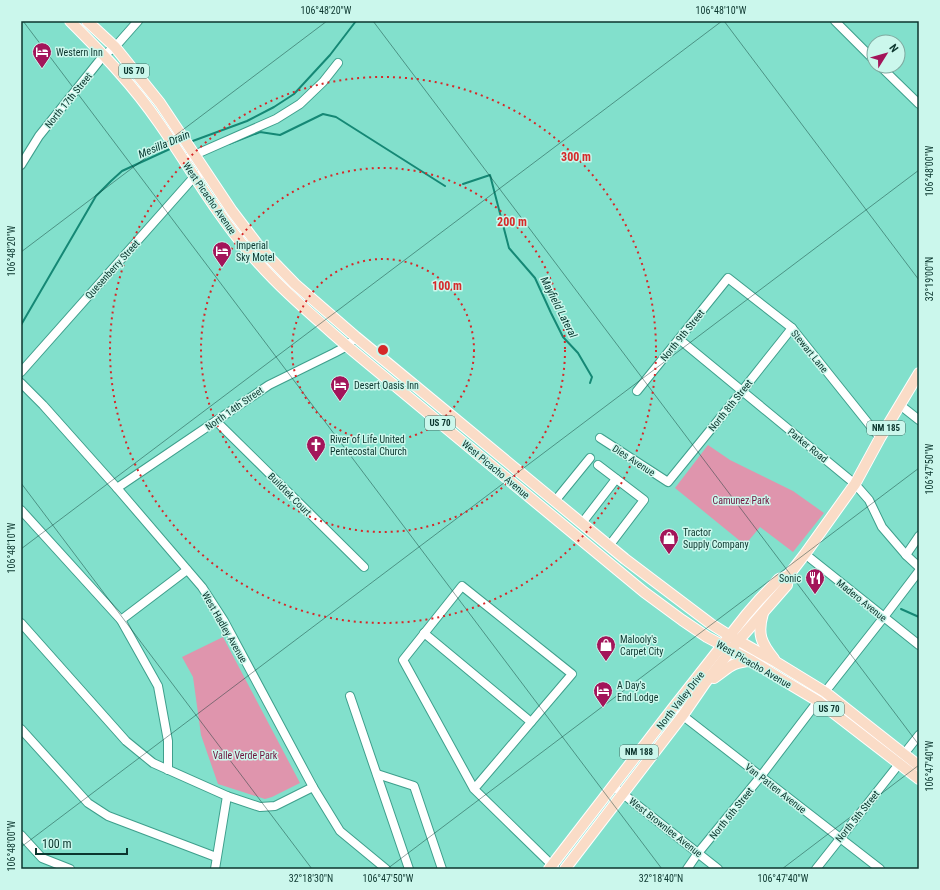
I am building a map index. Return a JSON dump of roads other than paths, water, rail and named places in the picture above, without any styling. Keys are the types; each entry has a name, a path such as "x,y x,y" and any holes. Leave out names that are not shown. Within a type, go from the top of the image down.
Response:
{"main road":[{"name":"West Picacho Avenue","path":"70,21 104,55 135,91 217,210 249,252 303,308 644,592 708,637 752,661 818,701 919,779"},
{"name":"West Picacho Avenue","path":"87,21 115,47 160,103 232,211 261,248 295,284 356,337 631,564 711,624 825,692 919,766"},
{"name":"North Valley Drive","path":"565,869 683,715 705,683 726,648 734,638 764,610 786,585 788,576 855,484 880,438 919,373"},
{"name":"North Valley Drive","path":"734,638 746,615 759,600 779,579 788,576"},
{"path":"764,610 760,635 765,647 776,662"},
{"path":"711,624 725,625 746,615"},
{"path":"708,637 712,650 710,662"},
{"name":"North Valley Drive","path":"553,868 673,708 710,662 726,648"},
{"path":"705,683 732,664 752,661"}],"street":[{"name":"North 17th Street","path":"21,165 39,136 104,55 115,47 138,21"},
{"path":"835,21 866,52"},
{"path":"183,160 276,119 300,104 323,82 338,63"},
{"path":"888,74 919,104"},
{"name":"Quesenberry Street","path":"21,372 194,177 206,172"},
{"name":"Stewart Lane","path":"728,278 792,328 880,438"},
{"name":"North 9th Street","path":"637,391 728,278"},
{"name":"North 8th Street","path":"668,482 792,328"},
{"name":"North 14th Street","path":"117,488 268,385 347,346 356,337"},
{"name":"Parker Road","path":"679,339 855,484 869,500 882,527 906,555 919,567"},
{"name":"West Hadley Avenue","path":"21,383 38,399 117,488 202,587 224,621 313,787 340,831 386,869"},
{"path":"900,405 919,420"},
{"name":"Buildtek Court","path":"216,421 364,567"},
{"name":"Dies Avenue","path":"600,438 668,482"},
{"path":"555,501 590,458"},
{"path":"598,465 644,500 610,546"},
{"path":"582,523 616,479"},
{"path":"21,510 121,620 158,686 168,741 168,770"},
{"path":"906,555 919,536"},
{"name":"Madero Avenue","path":"805,554 919,645"},
{"path":"121,620 187,570"},
{"path":"825,692 919,571"},
{"path":"474,789 572,674 462,586 403,660 474,789 553,868"},
{"path":"21,623 126,741 153,762 227,796 260,807 275,806 313,787"},
{"path":"424,633 531,722"},
{"path":"350,696 409,869"},
{"name":"North 6th Street","path":"687,869 818,701"},
{"name":"Van Patten Avenue","path":"673,708 880,869"},
{"path":"21,729 88,803 108,816 216,857"},
{"path":"904,754 919,735"},
{"name":"North 5th Street","path":"816,869 899,764"},
{"path":"377,774 414,786 442,869"},
{"name":"West Brownlee Avenue","path":"613,786 718,869"},
{"path":"215,869 227,796"},
{"path":"21,835 42,858 70,869"}],"waterway":[{"name":"Mesilla Drain","path":"190,142 247,121 274,107 294,94 330,55 356,21"},
{"name":"Mayfield Lateral","path":"229,144 260,132 280,135 323,114 336,117 445,186"},
{"name":"Mesilla Drain","path":"21,325 96,196 122,171 172,148"},
{"name":"Mayfield Lateral","path":"463,184 490,175 509,248 535,278 563,337 578,353 592,377 590,383"},
{"path":"901,609 919,617"}],"place":[{"name":"Western Inn","path":"42,69"},
{"name":"Imperial Sky Motel","path":"222,268"},
{"name":"Desert Oasis Inn","path":"340,402"},
{"name":"River of Life United Pentecostal Church","path":"316,462"},
{"name":"Tractor Supply Company","path":"669,555"},
{"name":"Sonic","path":"815,595"},
{"name":"Malooly's Carpet City","path":"606,662"},
{"name":"A Day's End Lodge","path":"603,708"}],"park label":[{"name":"Camunez Park","path":"741,500"},
{"name":"Valle Verde Park","path":"245,755"}]}
